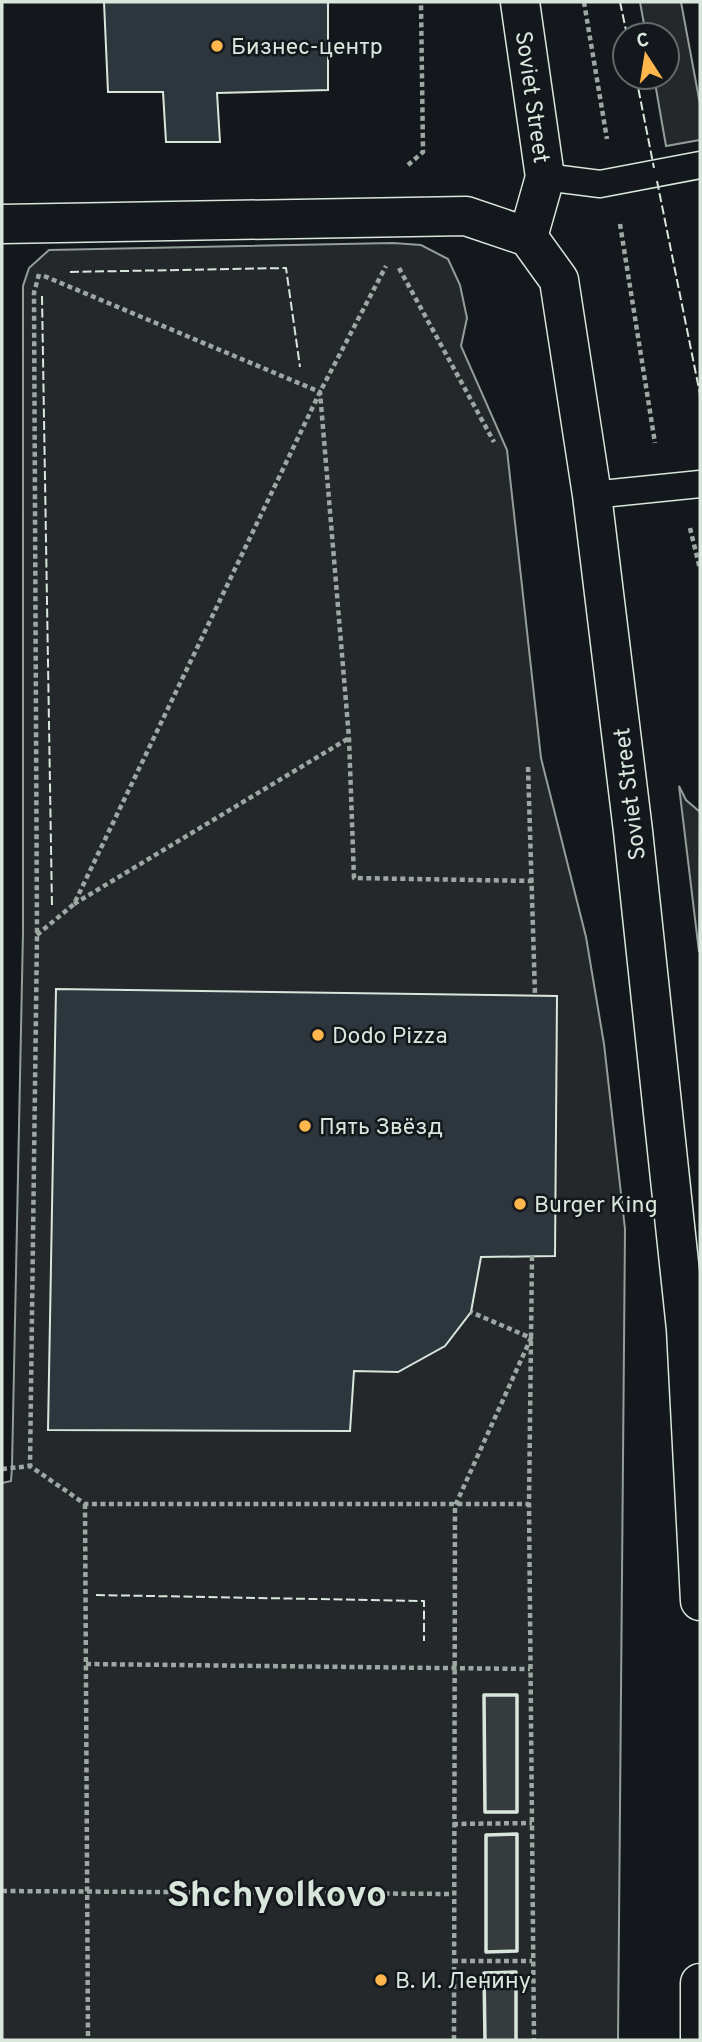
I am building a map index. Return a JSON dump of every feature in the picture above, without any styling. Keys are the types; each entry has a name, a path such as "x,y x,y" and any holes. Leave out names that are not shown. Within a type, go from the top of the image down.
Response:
{"street":[{"name":"Soviet Street","path":"520,2 545,177 528,237 559,280 592,495 634,831 686,1329 700,1601"},
{"path":"2,224 466,216 528,237"},
{"path":"700,1983 700,2040"}],"lane":[{"path":"545,177 600,184 700,165"},
{"path":"592,495 690,485"}],"path":[{"path":"405,167 423,152 421,2"},
{"path":"584,2 653,439 690,485 700,569"},
{"path":"74,904 320,392 392,254"},
{"path":"30,1466 37,935 34,293 40,274 48,267"},
{"path":"398,267 494,442"},
{"path":"28,272 40,274 320,392"},
{"path":"320,392 349,738 354,878 533,881"},
{"path":"37,935 74,904 349,738"},
{"path":"528,767 535,994"},
{"path":"532,1256 529,1504 534,2040"},
{"path":"471,1312 531,1338"},
{"path":"454,2040 452,1894 455,1506 531,1338"},
{"path":"2,1469 30,1466 85,1504 529,1504"},
{"path":"85,1504 88,2040"},
{"path":"86,1664 530,1669"},
{"path":"453,1824 532,1823"},
{"path":"2,1891 452,1894"},
{"path":"453,1961 533,1961"}],"shaded area":[{"path":"640,2 681,2 700,104 700,140 666,146 656,91 681,91 681,21 643,21"},
{"path":"393,243 421,245 448,259 460,285 467,318 461,346 507,450 541,758 586,937 604,1044 625,1229 618,2040 2,2040 2,1483 11,1481 12,1467 23,932 23,286 29,268 49,250"},
{"path":"679,786 686,800 700,812 699,952"},
{"path":"484,1695 517,1695 517,1812 485,1812"},
{"path":"517,1834 517,1951 486,1952 486,1835"},
{"path":"516,1972 516,2040 485,2040 484,1973"}],"building":[{"name":"Бизнес-центр","path":"104,2 328,2 328,90 217,93 220,142 166,142 163,92 108,92"},
{"name":"Пять Звёзд","path":"56,989 557,996 555,1256 481,1257 471,1312 445,1346 398,1372 354,1371 350,1431 48,1430"}],"fence":[{"path":"620,2 624,21"},
{"path":"639,91 654,168"},
{"path":"657,181 700,394"},
{"path":"70,272 286,268 300,367"},
{"path":"42,296 52,907"},
{"path":"96,1595 424,1601 424,1641"}],"wall":[{"path":"484,1695 517,1695 517,1812 485,1812 484,1695"},
{"path":"517,1834 517,1951 486,1952 486,1835 517,1834"},
{"path":"485,2040 484,1973 516,1972 516,2040"}],"place":[{"name":"Бизнес-центр","path":"217,46"},
{"name":"Dodo Pizza","path":"318,1035"},
{"name":"Пять Звёзд","path":"305,1126"},
{"name":"Burger King","path":"520,1204"},
{"name":"В. И. Ленину","path":"381,1980"}],"district":[{"name":"Shchyolkovo","path":"277,1893"}]}
